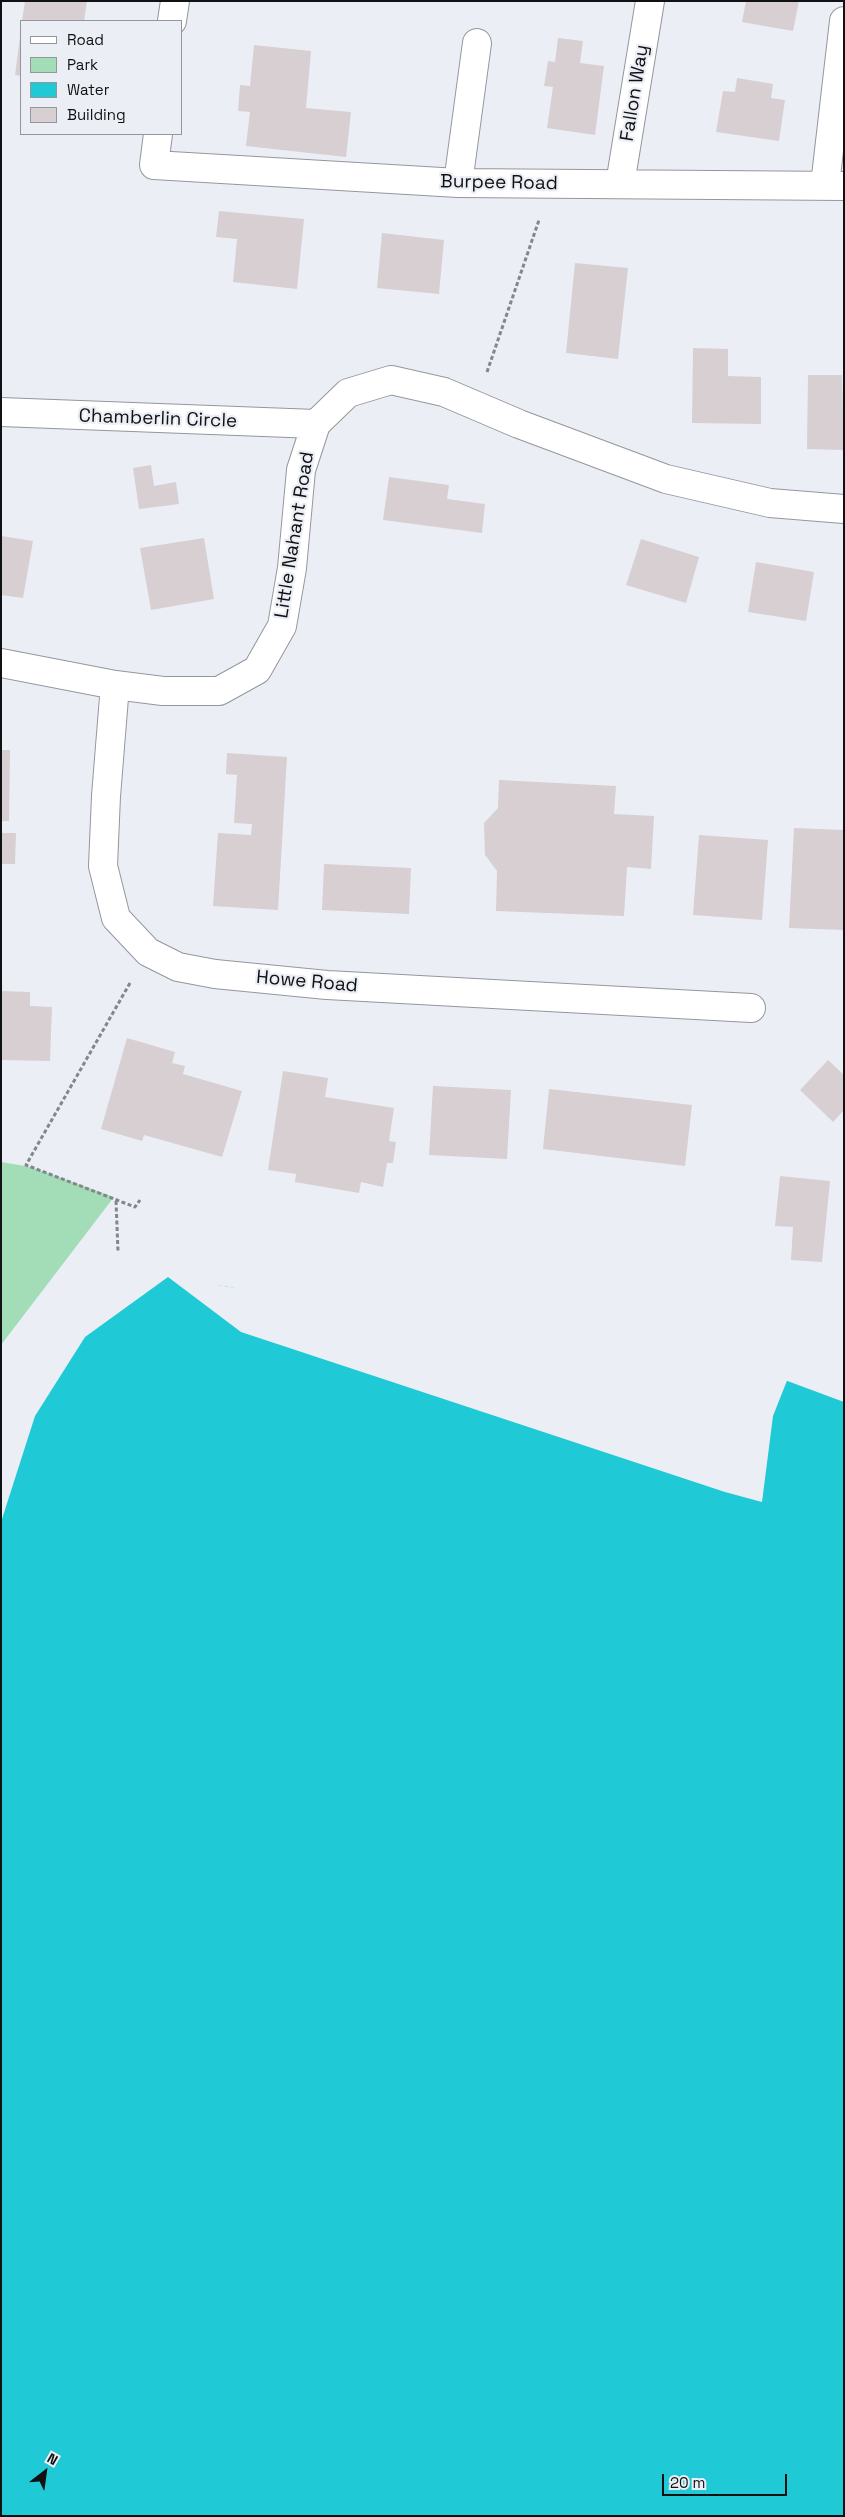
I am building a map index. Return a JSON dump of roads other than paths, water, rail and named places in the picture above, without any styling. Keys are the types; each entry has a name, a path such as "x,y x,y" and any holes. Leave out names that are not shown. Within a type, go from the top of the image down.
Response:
{"street":[{"path":"172,20 175,1"},
{"name":"Fallon Way","path":"620,184 650,1"},
{"path":"834,185 844,21"},
{"path":"458,183 476,43"},
{"name":"Burpee Road","path":"158,135 154,165 458,183 834,185"},
{"name":"Little Nahant Road","path":"1,663 115,685 163,691 220,691 257,670 282,626 292,568 302,470 316,424 348,393 390,380 444,392 666,479 770,503 844,509"},
{"name":"Chamberlin Circle","path":"1,412 316,424"},
{"name":"Howe Road","path":"115,685 106,796 103,866 116,918 148,952 178,967 216,974 327,985 751,1008"}],"water":[{"path":"168,1277 774,1376 844,1402 844,2516 1,2516 1,1522 35,1416 85,1337"}]}
